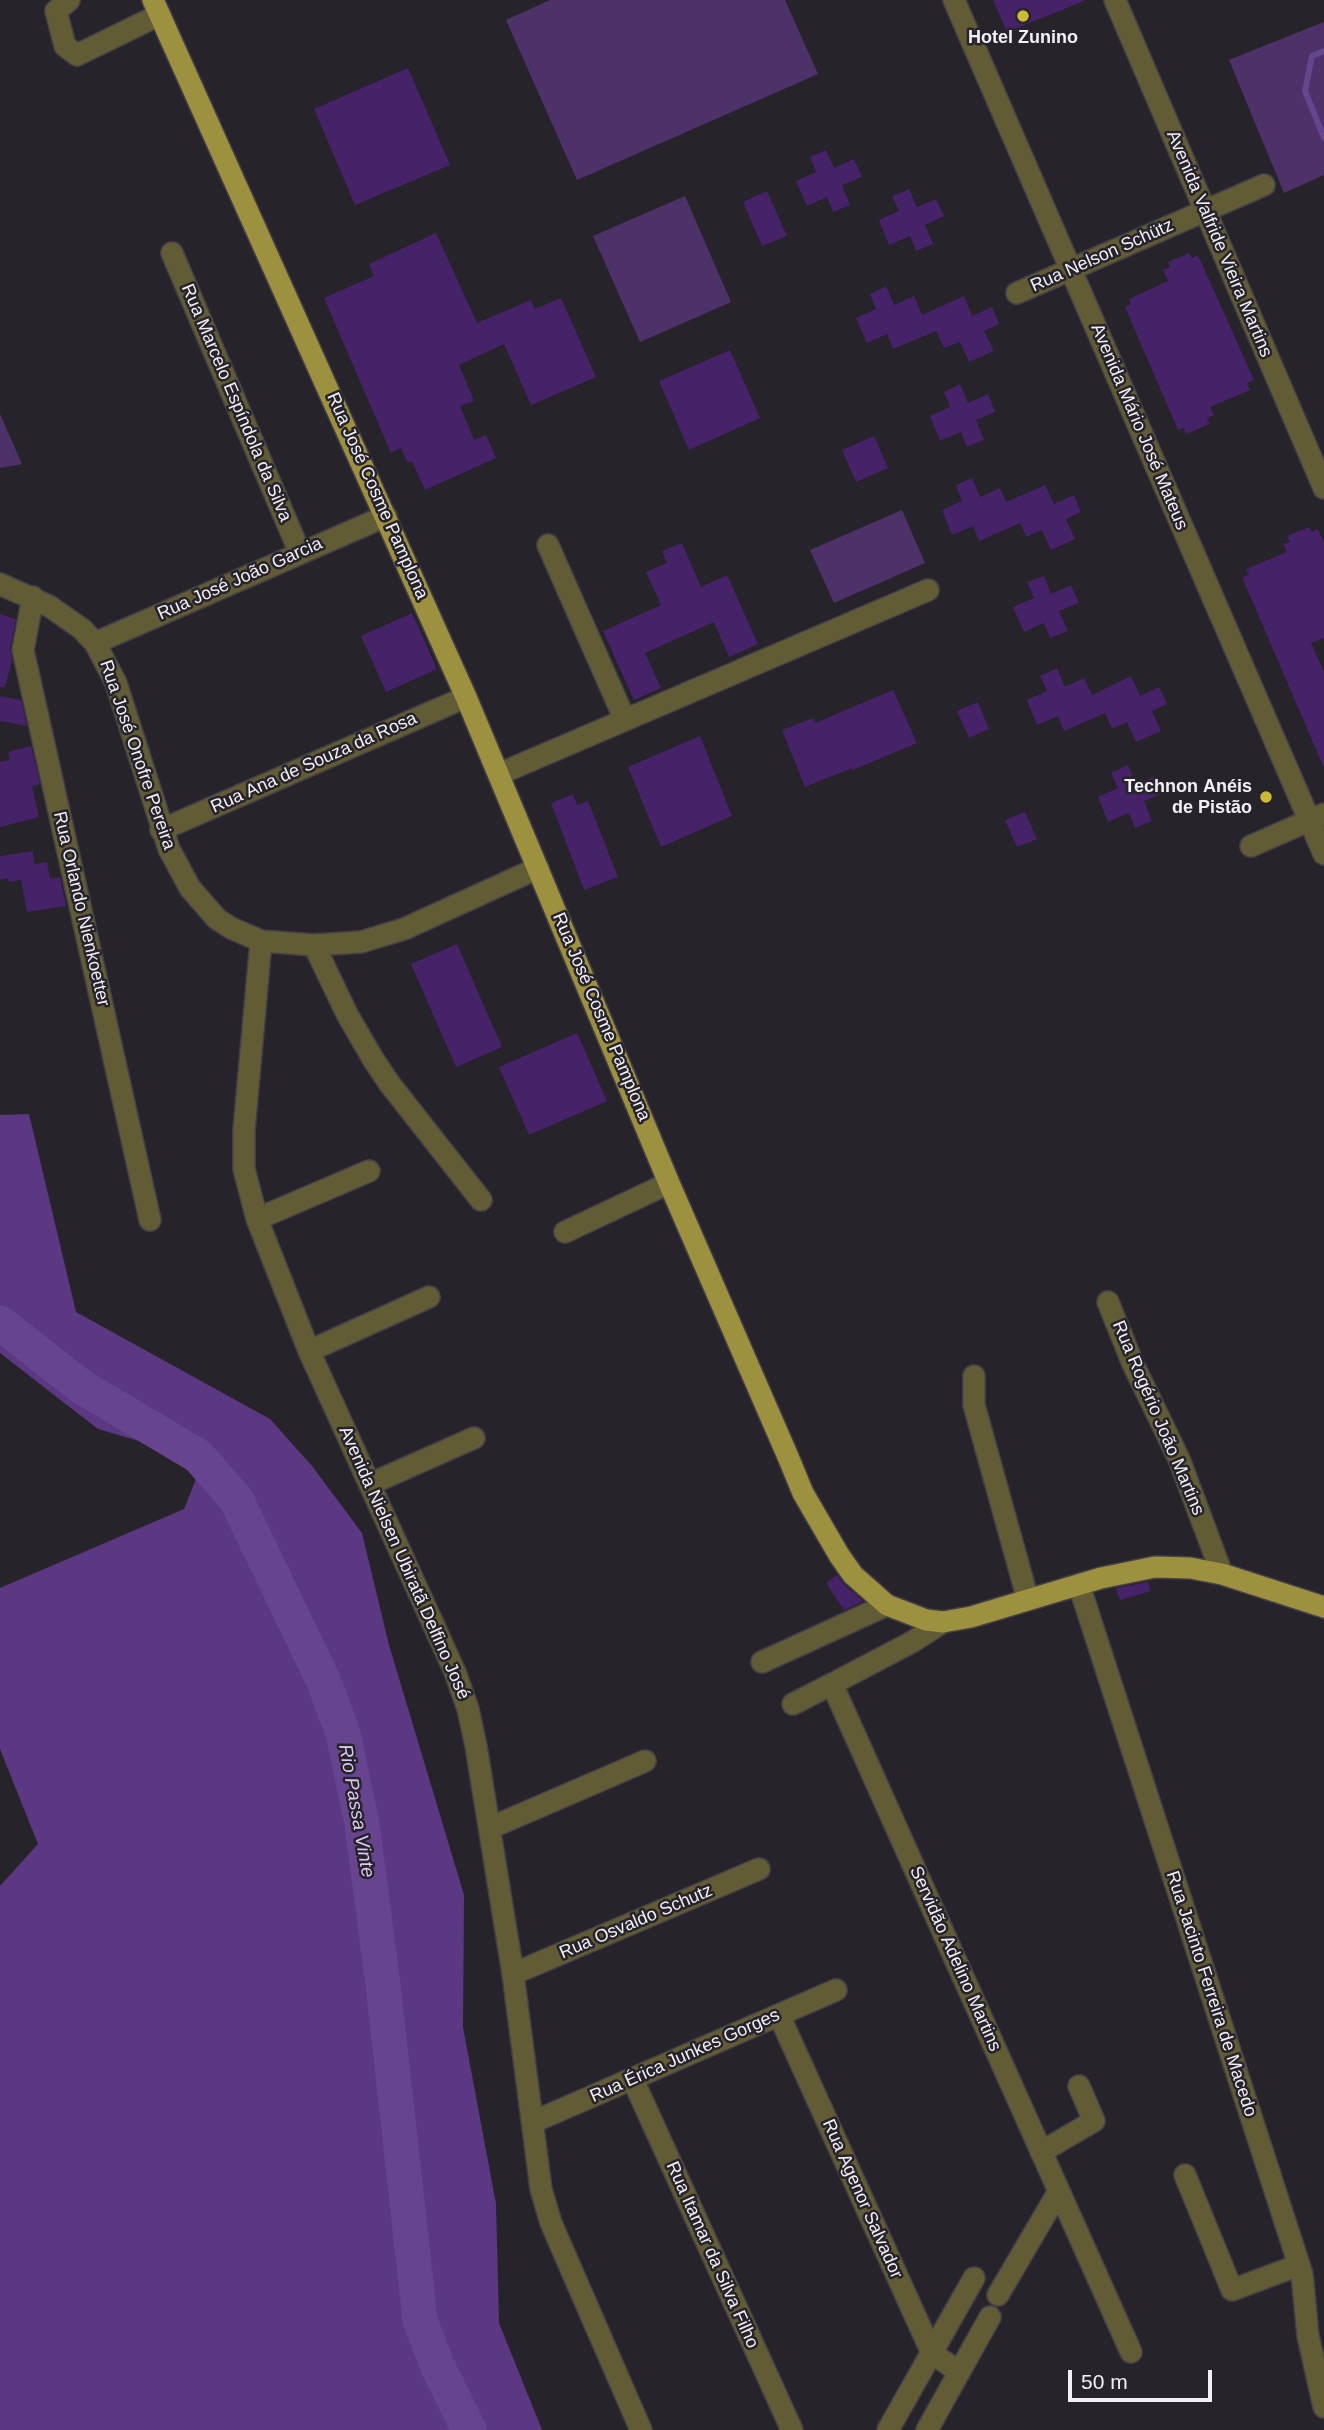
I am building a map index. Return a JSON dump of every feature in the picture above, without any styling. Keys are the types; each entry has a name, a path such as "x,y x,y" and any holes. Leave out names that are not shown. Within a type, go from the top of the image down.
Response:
{"main road":[{"name":"Rua José Cosme Pamplona","path":"156,7 466,697 803,1493 853,1575 887,1605 919,1618 943,1622 971,1618 1079,1584 1155,1567 1191,1568 1222,1574 1324,1607"}],"street":[{"path":"69,0 56,11 65,46 78,55 156,7"},
{"name":"Avenida Mário José Mateus","path":"954,0 1070,270 1317,817 1324,854"},
{"name":"Avenida Valfride Vieira Martins","path":"1115,0 1324,488"},
{"name":"Rua Nelson Schütz","path":"1017,293 1264,186"},
{"name":"Rua Marcelo Espíndola da Silva","path":"172,253 300,553"},
{"name":"Rua José João Garcia","path":"95,643 386,516"},
{"path":"548,545 625,720"},
{"name":"Rua José Onofre Pereira","path":"0,584 33,597 68,619 95,643 116,683 161,830 177,866 205,906 230,929 261,941 342,945 382,937 447,911 538,868"},
{"path":"499,774 928,590"},
{"name":"Rua Orlando Nienkoetter","path":"33,597 23,650 150,1220"},
{"name":"Rua Ana de Souza da Rosa","path":"161,830 466,697"},
{"path":"1251,846 1317,817"},
{"name":"Avenida Nielsen Ubiratã Delfino José","path":"261,941 244,1130 244,1169 257,1219 309,1351 455,1672 476,1746 490,1828 513,1974 536,2163 551,2223 641,2430"},
{"path":"314,945 347,1014 373,1059 481,1200"},
{"path":"257,1219 369,1171"},
{"path":"565,1232 670,1183"},
{"path":"309,1351 429,1297"},
{"name":"Rua Rogério João Martins","path":"1108,1302 1133,1364 1179,1459 1222,1574"},
{"path":"974,1376 974,1405 1028,1600"},
{"path":"370,1484 474,1438"},
{"name":"Rua Jacinto Ferreira de Macedo","path":"1079,1584 1299,2265 1308,2336 1324,2407"},
{"path":"762,1662 887,1605"},
{"path":"793,1704 912,1642 943,1622"},
{"name":"Servidão Adelino Martins","path":"832,1684 1131,2351"},
{"path":"490,1828 645,1761"},
{"name":"Rua Osvaldo Schutz","path":"513,1974 758,1869"},
{"name":"Rua Érica Junkes Gorges","path":"533,2122 836,1990"},
{"name":"Rua Agenor Salvador","path":"779,2015 932,2353"},
{"name":"Rua Itamar da Silva Filho","path":"633,2080 792,2430"},
{"path":"1041,2151 1094,2121 1079,2086"},
{"path":"1185,2175 1232,2290 1299,2265"},
{"path":"998,2295 1059,2190"},
{"path":"888,2430 974,2278"},
{"path":"927,2430 990,2317"},
{"path":"932,2353 959,2372"}],"shaded area":[{"path":"550,0 785,0 818,74 577,180 506,20"},
{"path":"1324,22 1324,175 1284,193 1229,60"},
{"path":"685,196 731,302 640,342 593,236"},
{"path":"0,414 22,464 0,468"},
{"path":"902,510 925,563 834,603 810,550"},
{"path":"29,1114 76,1312 270,1419 312,1466 362,1533 389,1645 464,1895 463,2027 496,2204 499,2323 542,2430 0,2430 0,1886 38,1844 0,1749 0,1588 184,1509 196,1479 182,1457 156,1446 98,1429 0,1353 0,1115"}],"building":[{"name":"Hotel Zunino","path":"993,0 1084,0 1084,1 1007,32"},
{"path":"408,68 450,165 355,205 314,109"},
{"path":"826,150 834,168 854,159 862,177 842,185 850,205 833,212 827,197 807,206 796,181 816,172 810,157"},
{"path":"909,189 917,207 936,199 944,216 925,225 933,244 916,251 910,236 889,245 879,220 899,211 892,196"},
{"path":"767,191 787,236 762,246 743,202"},
{"path":"436,233 477,323 531,300 535,309 561,298 596,377 531,405 504,344 459,365 474,401 460,406 474,440 486,435 496,458 425,490 412,461 408,463 401,448 391,453 324,298 374,276 369,264"},
{"path":"1189,253 1192,258 1198,255 1254,380 1247,383 1250,390 1210,407 1214,415 1207,418 1210,424 1186,434 1184,428 1178,430 1125,307 1131,304 1129,299 1168,281 1163,270 1170,267 1168,262"},
{"path":"886,286 894,305 914,296 922,315 964,296 972,316 992,307 999,324 984,331 994,351 969,362 960,342 944,348 936,331 893,349 887,334 867,343 856,318 876,309 870,294"},
{"path":"730,350 760,418 689,450 659,381"},
{"path":"960,384 968,403 988,394 995,412 976,420 984,440 967,447 961,432 940,441 930,416 950,407 944,392"},
{"path":"874,436 888,468 856,482 842,450"},
{"path":"972,478 980,497 1000,488 1006,502 1045,485 1054,504 1074,495 1081,512 1066,519 1075,539 1051,550 1042,530 1026,537 1020,523 979,541 973,526 952,535 942,510 962,501 956,485"},
{"path":"1309,527 1312,532 1318,529 1324,543 1324,638 1311,643 1324,672 1324,768 1242,577 1249,575 1246,569 1287,552 1283,544 1290,542 1287,536"},
{"path":"682,543 701,587 727,575 758,644 729,657 714,622 645,653 661,688 634,700 603,631 661,605 646,572 667,563 662,551"},
{"path":"1044,576 1051,594 1071,585 1079,603 1059,611 1068,631 1050,638 1044,623 1024,632 1013,607 1034,598 1027,582"},
{"path":"412,613 437,669 386,692 361,636"},
{"path":"0,614 16,619 10,648 12,661 5,687 0,687"},
{"path":"1057,668 1065,687 1084,678 1092,695 1131,676 1140,696 1159,687 1167,704 1152,711 1161,731 1136,742 1127,722 1112,729 1105,713 1064,731 1058,716 1037,725 1027,700 1047,691 1040,676"},
{"path":"893,690 917,743 805,787 782,730 813,718 815,723"},
{"path":"0,696 21,700 27,726 0,721"},
{"path":"978,702 989,729 969,738 957,711"},
{"path":"700,736 732,816 661,847 628,767"},
{"path":"31,746 40,784 32,786 39,817 0,827 0,762 10,760 8,752"},
{"path":"1128,765 1136,784 1155,776 1163,793 1144,801 1152,821 1135,828 1129,813 1108,822 1098,797 1118,788 1111,773"},
{"path":"573,794 577,805 588,801 618,877 584,890 551,803"},
{"path":"1025,812 1037,839 1017,847 1005,820"},
{"path":"33,851 34,864 47,862 50,879 60,877 66,906 27,912 21,880 0,880 0,856"},
{"path":"457,944 502,1047 456,1067 411,964"},
{"path":"577,1033 607,1101 529,1135 499,1067"},
{"path":"837,1575 844,1585 863,1601 844,1610 826,1583"},
{"path":"1148,1582 1151,1591 1120,1600 1116,1588"}],"waterway":[{"path":"1324,51 1312,56 1305,91 1324,138"},
{"name":"Rio Passa Vinte","path":"0,1323 82,1387 198,1456 236,1499 324,1682 343,1733 362,1824 383,1985 420,2320 437,2365 469,2430"}],"place":[{"name":"Hotel Zunino","path":"1023,16"},
{"name":"Technon Anéis de Pistão","path":"1266,797"}]}
